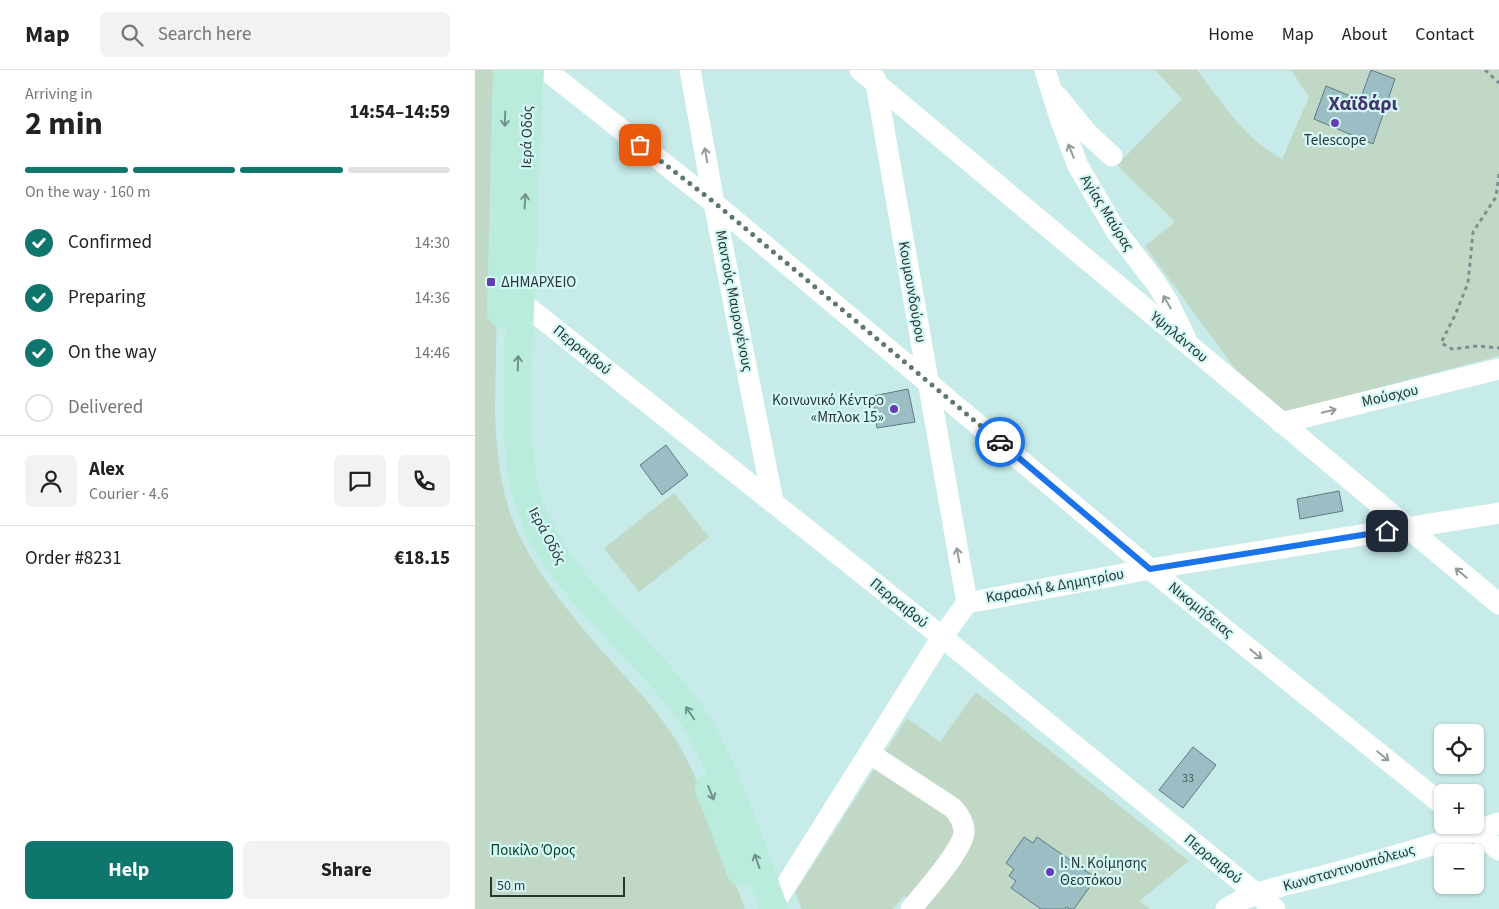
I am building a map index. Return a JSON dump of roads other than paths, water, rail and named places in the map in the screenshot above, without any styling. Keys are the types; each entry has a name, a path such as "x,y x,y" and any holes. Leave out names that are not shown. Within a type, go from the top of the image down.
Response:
{"main road":[{"name":"Ιερά Οδός","path":"507,70 503,177 500,412 505,476 510,498 520,525 549,576 671,716 695,756 767,908"},
{"name":"Ιερά Οδός","path":"530,70 520,301 518,439 525,492 533,516 562,567 673,691 699,726 729,787 767,908"}],"street":[{"name":"Νικομήδειας","path":"546,70 715,203 1150,569 1434,798"},
{"name":"Μαντούς Μαυρογένους","path":"690,70 773,502"},
{"name":"Υψηλάντου","path":"870,74 1189,346 1499,604"},
{"name":"Κουμουνδούρου","path":"870,74 967,603"},
{"name":"Αγίας Μαύρας","path":"1047,79 1077,166 1116,231 1168,302 1189,346"},
{"path":"1047,79 1088,134 1113,156"},
{"name":"Περραιβού","path":"520,301 942,637 1275,909"},
{"name":"Μούσχου","path":"1281,422 1499,369"},
{"name":"Καραολή & Δημητρίου","path":"767,908 869,754 942,637 967,603 1150,569 1499,513"},
{"path":"869,754 953,808 961,818 964,832 961,846 911,909"},
{"name":"Κωνσταντινουπόλεως","path":"1484,826 1499,824"},
{"name":"Κωνσταντινουπόλεως","path":"1226,909 1236,902 1256,894 1333,874 1454,834"},
{"path":"1479,834 1499,850"}],"place":[{"name":"Telescope","path":"1335,123"},
{"name":"ΔΗΜΑΡΧΕΙΟ","path":"491,282"},
{"name":"Κοινωνικό Κέντρο «Μπλοκ 15»","path":"894,409"},
{"name":"Ι. Ν. Κοίμησης Θεοτόκου","path":"1050,872"}],"district":[{"name":"Χαϊδάρι","path":"1363,104"}],"park label":[{"name":"Ποικίλο Όρος","path":"533,850"}]}
